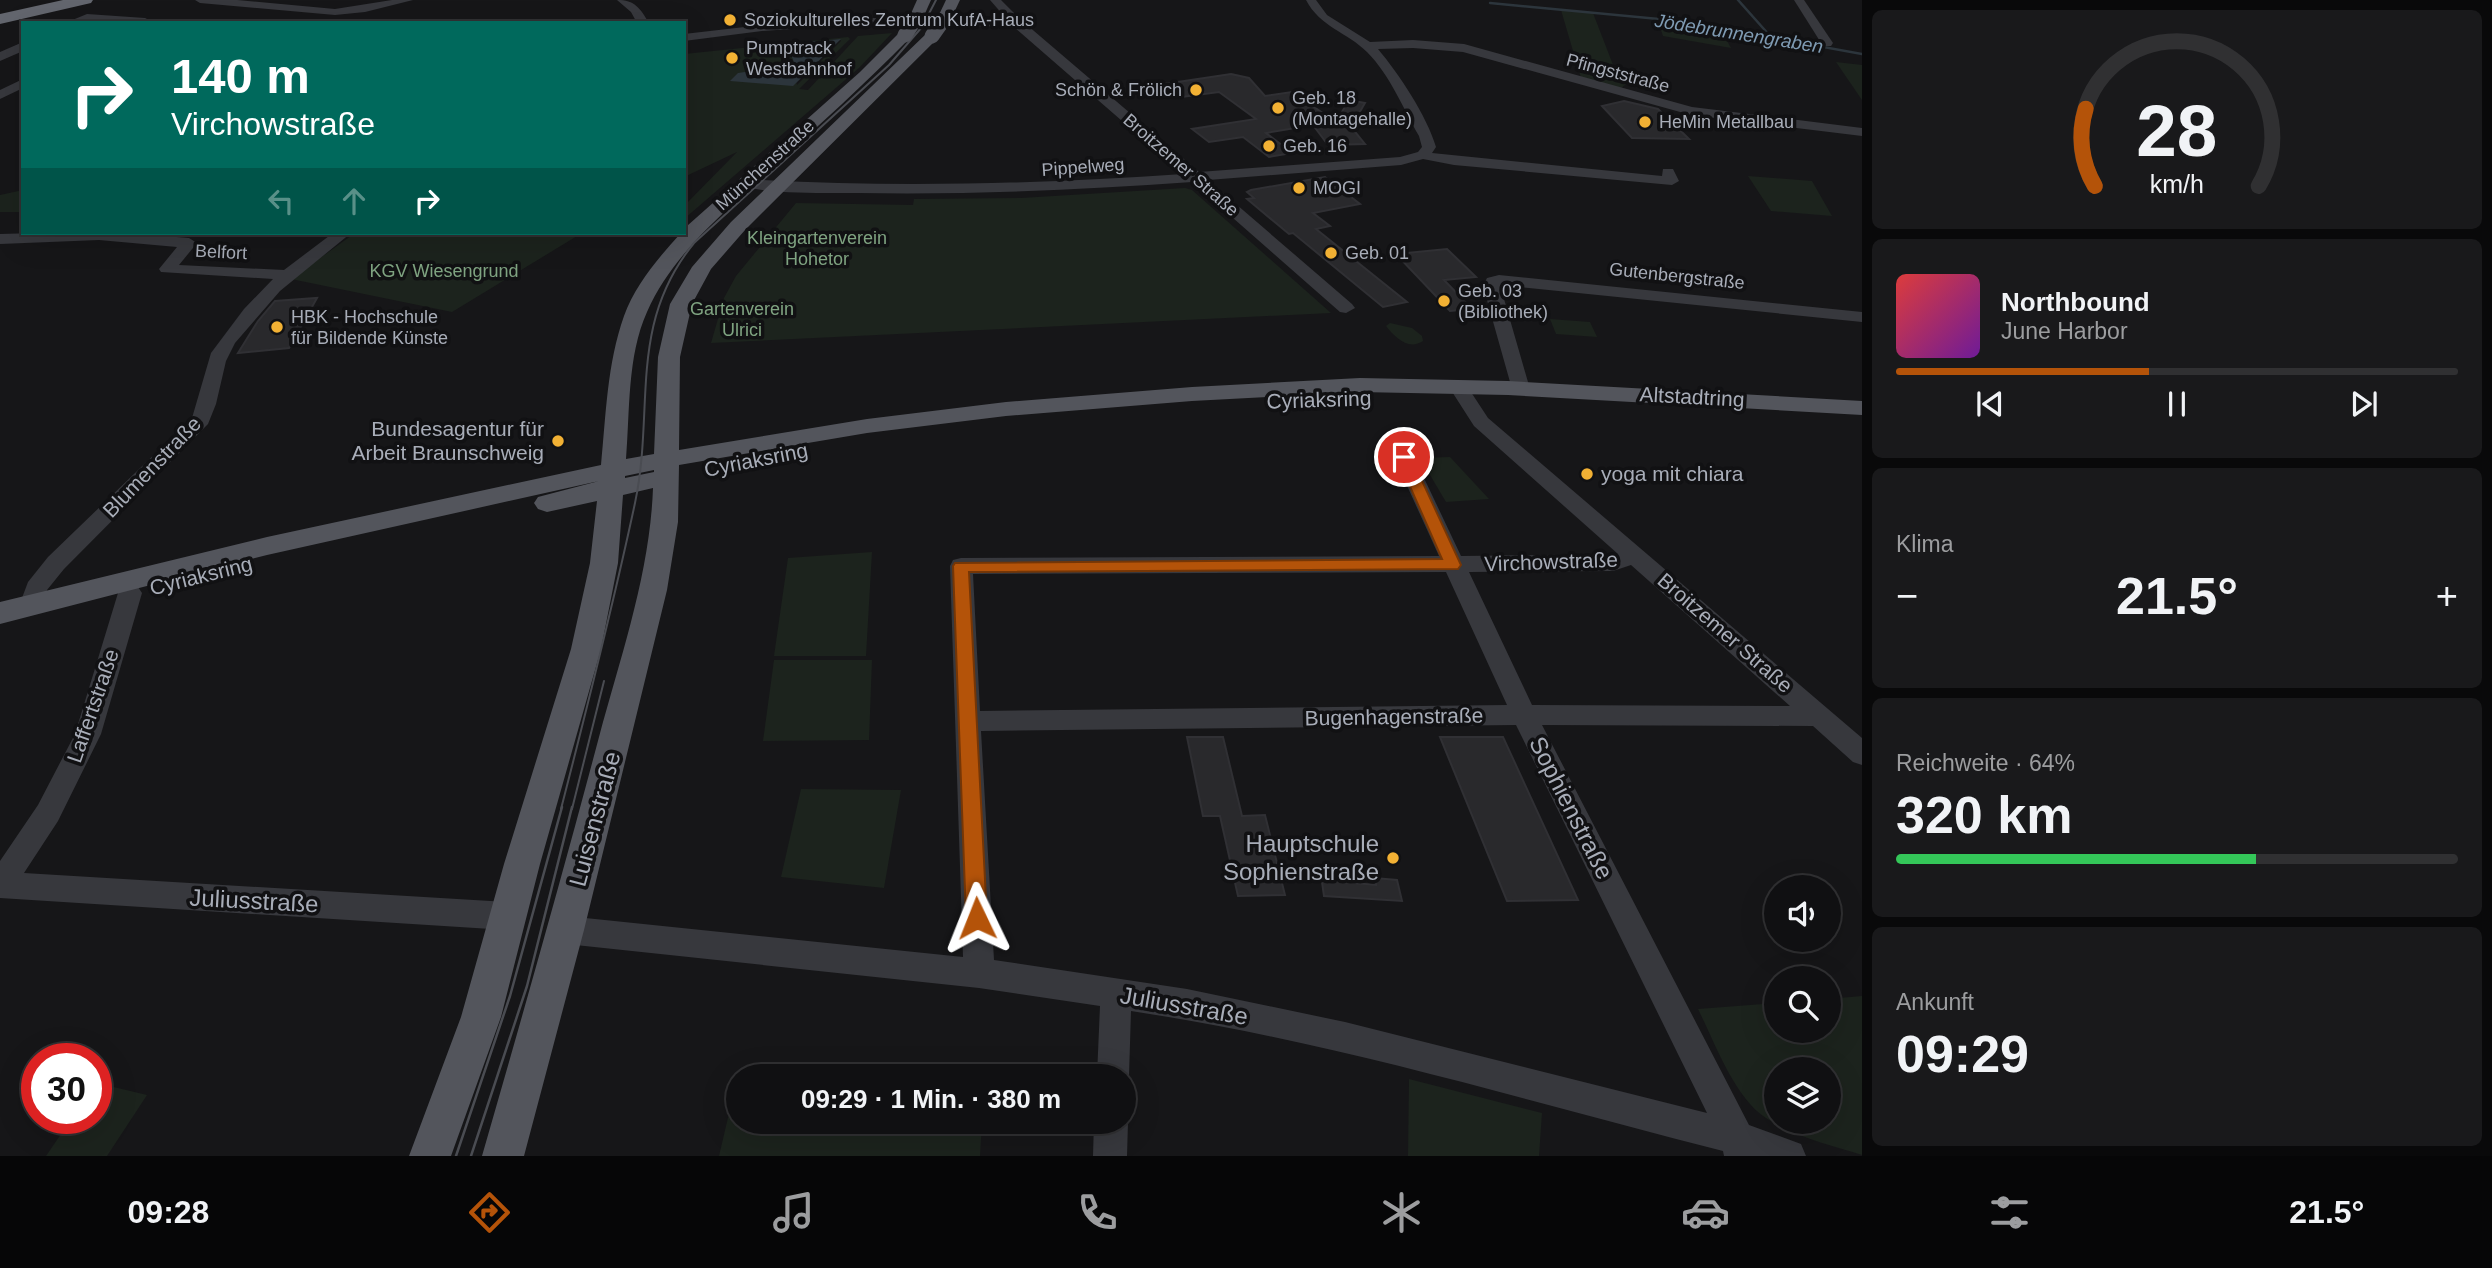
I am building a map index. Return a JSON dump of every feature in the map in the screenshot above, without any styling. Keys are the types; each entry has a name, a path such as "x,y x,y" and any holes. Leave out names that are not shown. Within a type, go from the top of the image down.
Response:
{"highway":[{"path":"0,17 65,0"},
{"path":"0,17 85,0"}],"main road":[{"name":"Münchenstraße","path":"613,479 623,359 635,314 652,282 676,249 744,183 865,75 905,34 924,0"},
{"name":"Münchenstraße","path":"667,468 669,357 681,304 707,260 778,186 932,36 953,0"},
{"name":"Cyriaksring","path":"0,613 267,546 667,468 901,434 1187,405 1461,393 1523,395"},
{"name":"Altstadtring","path":"1523,395 1738,399 1862,408"},
{"name":"Altstadtring","path":"1523,395 1862,416"},
{"name":"Luisenstraße","path":"503,1156 566,930 653,590 664,531 667,468"},
{"name":"Cyriaksring","path":"0,625 613,479"},
{"path":"430,1156 481,1017 507,916 586,649 604,563 613,479"}],"street":[{"path":"200,0 335,12 408,0"},
{"path":"622,0 636,10 642,21"},
{"name":"Broitzemer Straße","path":"995,0 1010,15 1012,24 1023,27 1346,307"},
{"path":"1311,0 1325,19 1368,46 1386,68 1426,136 1429,147 1423,155"},
{"path":"1799,0 1827,43"},
{"path":"76,21 87,17 132,21"},
{"path":"686,38 762,28 846,22 1012,24"},
{"name":"Pfingststraße","path":"1368,46 1454,46 1691,111 1862,132"},
{"path":"0,57 21,47"},
{"path":"0,95 21,84"},
{"name":"Pippelweg","path":"744,183 984,191 1073,187 1401,161 1423,155 1454,161 1672,181 1668,172"},
{"name":"Belfort","path":"0,239 99,235 189,243 167,269 286,275"},
{"name":"Blumenstraße","path":"31,606 36,587 56,563 201,420 206,408 212,372 221,351 260,299 286,275 340,235"},
{"name":"Gutenbergstraße","path":"1523,395 1491,286 1499,280 1862,317"},
{"name":"Broitzemer Straße","path":"1461,393 1481,422 1862,754"},
{"name":"Sophienstraße","path":"1404,457 1524,715 1739,1147"},
{"name":"Virchowstraße","path":"969,721 961,566 1613,563 1637,556"},
{"name":"Laffertstraße","path":"0,885 48,813 88,734 130,593"},
{"name":"Bugenhagenstraße","path":"969,721 1524,715 1820,716"},
{"path":"969,721 979,973"},
{"name":"Juliusstraße","path":"0,885 507,916"},
{"name":"Juliusstraße","path":"566,930 979,973 1187,1004 1345,1038 1739,1147 1789,1156"},
{"path":"1113,1064 1116,995"},
{"path":"1110,1156 1111,1134"}],"green space":[{"path":"1561,10 1593,13 1615,70 1629,72 1625,77 1633,79 1621,88 1581,78"},
{"path":"1658,21 1721,30 1731,48 1663,36"},
{"path":"892,33 859,68 686,217 686,204 737,152 686,176 686,54 848,37 850,39 799,89 808,90 858,36","holes":["840,39 797,85 792,66 797,62 787,44"]},
{"path":"1836,62 1862,65 1862,100"},
{"path":"1748,176 1812,181 1832,216 1771,211"},
{"name":"Kleingartenverein Hohetor","path":"1185,188 1192,190 1331,313 711,343 724,298 736,276 796,203 913,205 914,199 1021,198"},
{"path":"21,190 21,212 0,212 0,195"},
{"name":"KGV Wiesengrund","path":"352,235 579,235 452,312 291,279"},
{"path":"1550,319 1590,322 1597,337 1556,334"},
{"path":"1390,323 1412,328 1422,336 1423,341 1407,344 1386,326"},
{"path":"1450,457 1489,499 1446,502 1420,458"},
{"path":"872,552 866,656 774,656 788,558"},
{"path":"774,660 872,660 869,740 763,741"},
{"path":"801,789 901,790 884,888 781,877"},
{"path":"1862,996 1862,1155 1798,1134 1841,1134 1841,1057 1764,1057 1764,1116 1744,1097 1735,1083 1698,1009 1764,1004 1764,1043 1841,1043 1841,998"},
{"path":"1409,1079 1542,1113 1539,1156 1408,1156"},
{"path":"112,1087 147,1095 107,1156 46,1156 61,1134 112,1134"},
{"path":"726,1126 726,1134 981,1134 980,1156 719,1156"}],"shaded area":[{"path":"841,39 793,86 730,81 738,73 795,65 787,44"}],"building":[{"path":"1231,74 1249,78 1265,96 1292,92 1336,122 1349,100 1365,103 1351,127 1365,144 1328,145 1313,125 1266,133 1292,153 1269,157 1243,137 1209,142 1192,129 1256,119 1219,92 1174,98 1158,85"},
{"name":"HeMin Metallbau","path":"1624,101 1658,109 1689,139 1632,138 1602,106"},
{"path":"1325,177 1360,204 1313,213 1330,226 1316,229 1407,302 1383,307 1247,199 1254,198 1247,192 1251,190"},
{"path":"1447,249 1476,277 1444,280 1472,309 1450,311 1396,254"},
{"name":"HBK - Hochschule für Bildende Künste","path":"317,298 289,348 238,353 258,321 275,301"},
{"path":"1187,737 1223,737 1242,816 1265,815 1285,895 1238,896 1220,816 1203,816"},
{"path":"1440,737 1503,737 1578,900 1507,901"},
{"name":"Hauptschule Sophienstraße","path":"1321,875 1342,876 1343,882 1376,885 1375,878 1397,880 1402,901 1324,896"}],"waterway":[{"path":"1738,0 1771,37"},
{"name":"Jödebrunnengraben","path":"1490,3 1680,21 1862,54"}],"tram line":[{"path":"561,809 635,503 641,468 651,337 659,305 673,274 694,243 889,65 922,27 936,0"},
{"path":"572,809 604,681"},
{"path":"456,1156 510,996 562,807"},
{"path":"471,1156 527,986 572,807"}],"place":[{"name":"Soziokulturelles Zentrum KufA-Haus","path":"730,20"},
{"name":"Pumptrack Westbahnhof","path":"732,58"},
{"name":"Schön & Frölich","path":"1196,90"},
{"name":"Geb. 18 (Montagehalle)","path":"1278,108"},
{"name":"HeMin Metallbau","path":"1645,122"},
{"name":"Geb. 16","path":"1269,146"},
{"name":"MOGI","path":"1299,188"},
{"name":"Geb. 01","path":"1331,253"},
{"name":"Geb. 03 (Bibliothek)","path":"1444,301"},
{"name":"HBK - Hochschule für Bildende Künste","path":"277,327"},
{"name":"Bundesagentur für Arbeit Braunschweig","path":"558,441"},
{"name":"yoga mit chiara","path":"1587,474"},
{"name":"Hauptschule Sophienstraße","path":"1393,858"}],"route":[{"path":"977,918 961,566 1453,565 1404,457"}],"park label":[{"name":"Gartenverein Ulrici","path":"742,319"}]}
